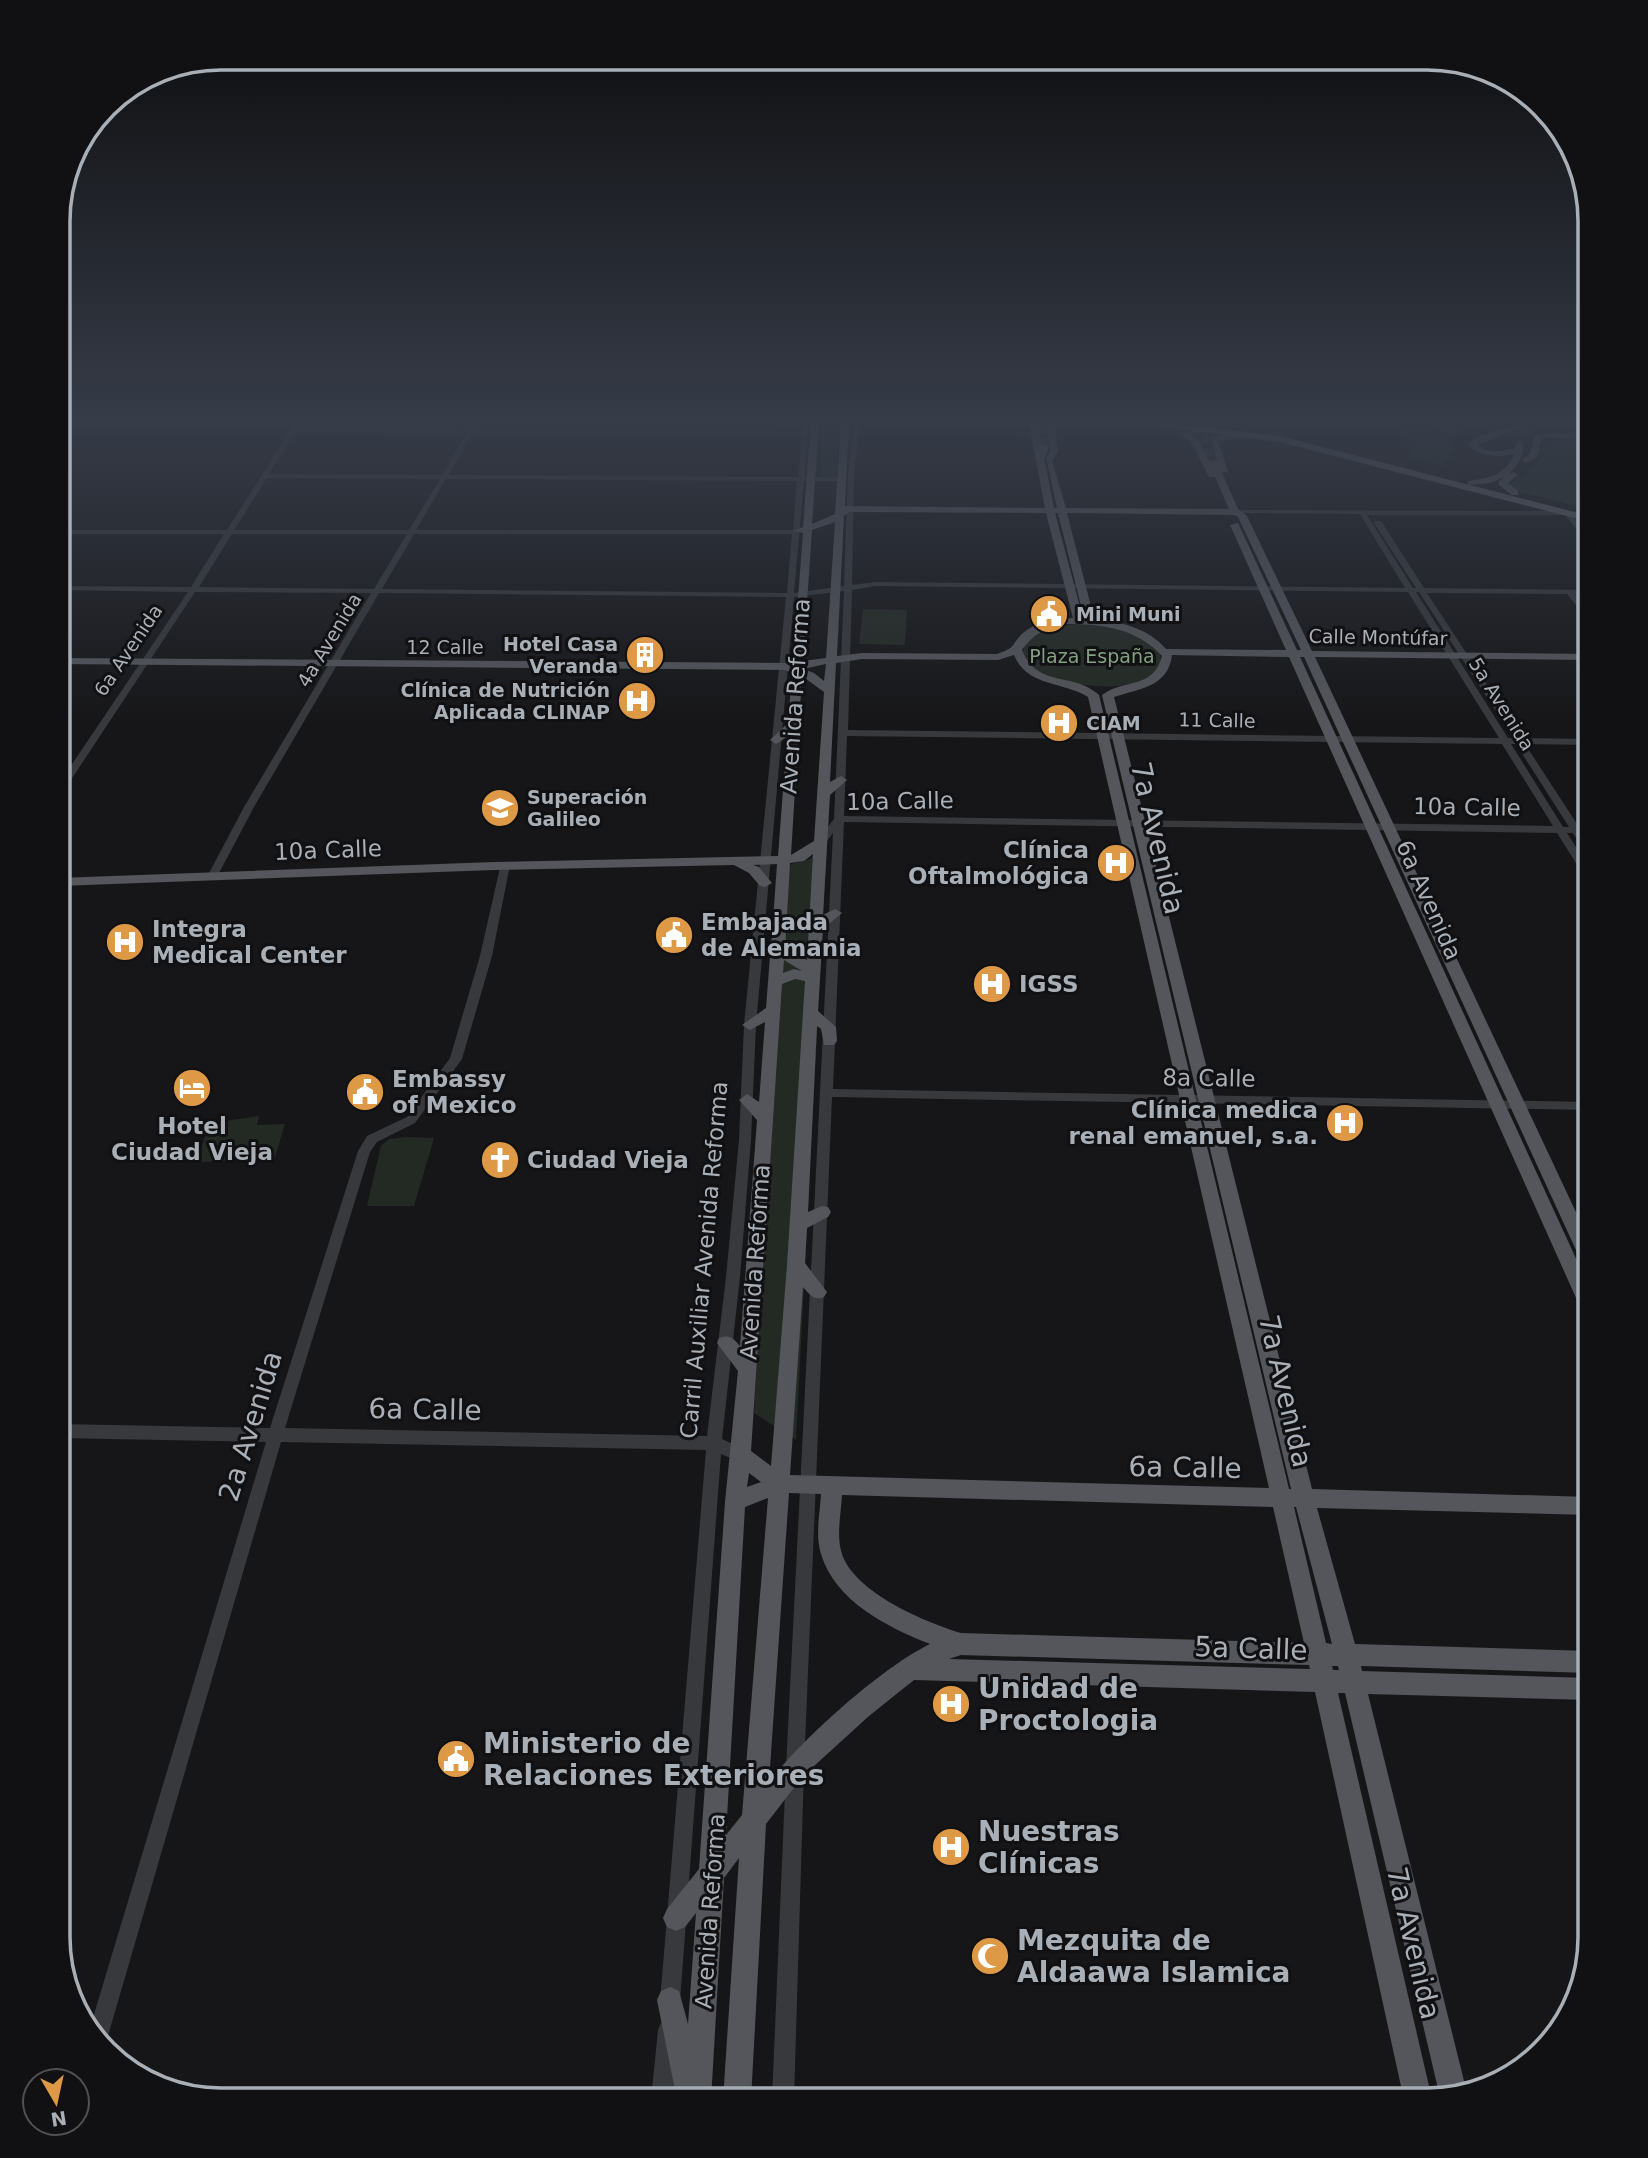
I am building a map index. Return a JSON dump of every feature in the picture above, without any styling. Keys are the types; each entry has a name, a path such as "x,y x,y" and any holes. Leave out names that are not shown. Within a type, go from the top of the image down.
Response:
{"main road":[{"name":"Avenida Reforma","path":"698,2088 735,1502 774,982 767,951 782,860 794,724 803,595 805,524"},
{"path":"803,531 818,524"},
{"name":"Avenida Reforma","path":"738,2088 754,1819 799,1224 841,524"},
{"path":"1054,524 1070,586 1084,621"},
{"path":"1066,524 1082,586 1084,621"},
{"name":"6a Avenida","path":"1235,524 1578,1283"},
{"name":"6a Avenida","path":"1239,524 1277,588 1578,1235"},
{"path":"803,531 850,546"},
{"path":"838,544 850,564"},
{"path":"786,623 802,611"},
{"path":"798,668 832,653 998,657 1017,650 1022,639 1031,632 1052,624 1084,621 1133,629 1159,644 1166,655"},
{"name":"7a Avenida","path":"1017,650 1024,666 1035,675 1093,695 1185,1098 1324,1681 1415,2088"},
{"name":"Calle Montúfar","path":"1166,655 1578,664"},
{"name":"7a Avenida","path":"1166,655 1163,672 1153,680 1108,695 1304,1499 1354,1682 1450,2086"},
{"name":"Calle Montúfar","path":"1459,659 1578,657"},
{"name":"12 Calle","path":"70,661 798,668"},
{"path":"798,668 830,691"},
{"path":"828,717 843,733"},
{"path":"776,740 794,724"},
{"path":"824,793 841,780"},
{"name":"10a Calle","path":"70,878 505,865 766,861 799,858 821,842"},
{"path":"734,862 754,870 765,883"},
{"path":"817,926 835,913"},
{"path":"767,951 802,962 814,978"},
{"path":"774,982 794,974 814,978"},
{"path":"750,1025 772,1011"},
{"path":"811,1013 828,1027 829,1041"},
{"path":"747,1100 765,1118"},
{"path":"799,1224 822,1212"},
{"path":"796,1265 818,1292"},
{"path":"726,1343 747,1368"},
{"name":"6a Calle","path":"740,1455 779,1484"},
{"name":"6a Calle","path":"735,1502 779,1484 1578,1506"},
{"name":"5a Calle","path":"832,1487 831,1546 839,1570 863,1592 915,1628 961,1644 1578,1662"},
{"name":"5a Calle","path":"676,1918 794,1768 861,1708 910,1669 935,1653 961,1644"},
{"name":"5a Calle","path":"910,1669 1578,1689"},
{"path":"670,2000 688,2088"}],"street":[{"name":"6a Avenida","path":"70,774 234,524"},
{"name":"4a Avenida","path":"213,875 249,807 417,524"},
{"name":"Carril Auxiliar Avenida Reforma","path":"663,2088 714,1443 726,1343 747,1100 750,1025 767,951 766,861 788,595 803,531 802,524"},
{"path":"783,2088 794,1768 822,1212 850,564 846,524"},
{"name":"5a Avenida","path":"1373,524 1410,590 1519,741 1578,832"},
{"name":"5a Avenida","path":"1375,524 1423,590 1505,741 1578,858"},
{"path":"70,532 803,531"},
{"path":"70,588 803,595 875,584 1578,592"},
{"path":"1569,592 1578,603"},
{"name":"11 Calle","path":"843,733 1578,742"},
{"name":"10a Calle","path":"821,842 839,819 1576,829"},
{"name":"2a Avenida","path":"100,2028 276,1434 364,1151 372,1139 411,1120 456,1059 486,956 505,865"},
{"name":"8a Calle","path":"827,1093 1578,1107"},
{"name":"6a Calle","path":"70,1431 714,1443 740,1455"}],"green space":[{"path":"863,609 907,610 905,645 859,644"},
{"name":"Plaza España","path":"1088,624 1128,632 1146,640 1160,654 1158,669 1147,679 1130,685 1085,685 1044,675 1032,667 1023,653 1031,637 1039,632 1059,626"},
{"path":"827,842 796,1440 754,1413 788,872 791,864 810,859"},
{"path":"259,1116 257,1125 285,1124 274,1160 195,1162 208,1130 225,1121"},
{"path":"434,1138 414,1206 367,1206 381,1146 389,1139"}],"place":[{"name":"Mini Muni","path":"1049,614"},
{"name":"Hotel Casa Veranda","path":"645,655"},
{"name":"Clínica de Nutrición Aplicada CLINAP","path":"637,701"},
{"name":"CIAM","path":"1059,723"},
{"name":"Superación Galileo","path":"500,808"},
{"name":"Clínica Oftalmológica","path":"1116,863"},
{"name":"Embajada de Alemania","path":"674,935"},
{"name":"Integra Medical Center","path":"125,942"},
{"name":"IGSS","path":"992,984"},
{"name":"Hotel Ciudad Vieja","path":"192,1088"},
{"name":"Embassy of Mexico","path":"365,1092"},
{"name":"Clínica medica renal emanuel, s.a.","path":"1345,1123"},
{"name":"Ciudad Vieja","path":"500,1160"},
{"name":"Unidad de Proctologia","path":"951,1704"},
{"name":"Ministerio de Relaciones Exteriores","path":"456,1759"},
{"name":"Nuestras Clínicas","path":"951,1847"},
{"name":"Mezquita de Aldaawa Islamica","path":"990,1956"}]}
